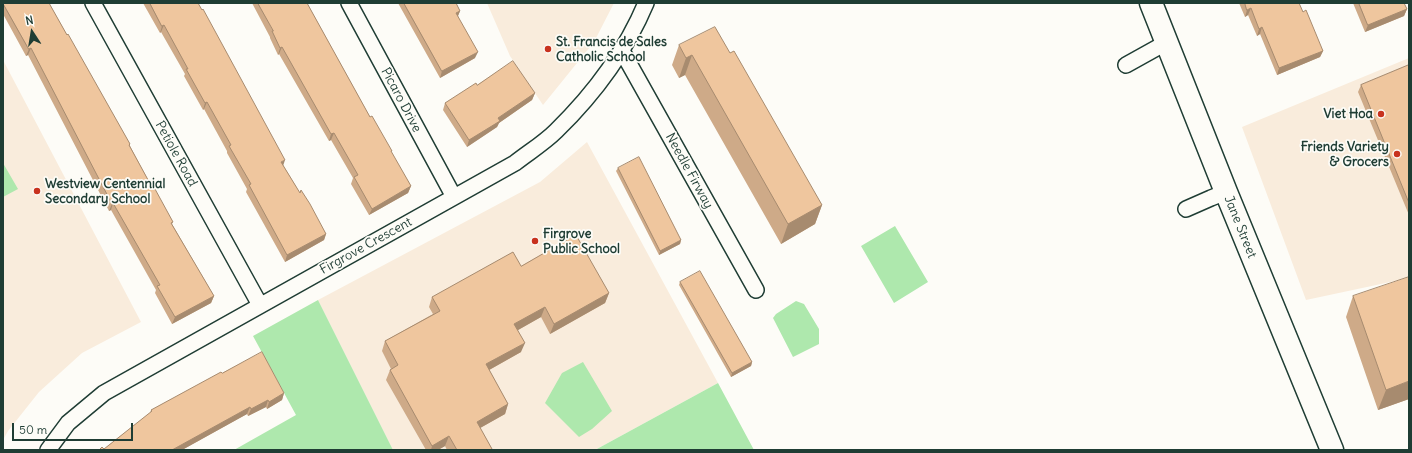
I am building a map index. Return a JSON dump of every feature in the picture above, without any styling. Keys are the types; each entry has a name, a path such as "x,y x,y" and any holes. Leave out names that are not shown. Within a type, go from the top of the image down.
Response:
{"main road":[{"name":"Jane Street","path":"1151,3 1226,192 1332,450"}],"street":[{"name":"Petiole Road","path":"93,3 260,305"},
{"name":"Picaro Drive","path":"349,3 454,197"},
{"name":"Firgrove Crescent","path":"48,450 68,424 104,394 515,163 556,131 598,86 622,51 646,3"},
{"path":"1126,65 1162,45 1168,44"},
{"name":"Needle Firway","path":"622,51 756,290"},
{"path":"1186,210 1226,192"}],"shaded area":[{"name":"St. Francis de Sales Catholic School","path":"487,3 614,3 594,42 543,105 510,56"},
{"path":"1409,58 1409,278 1306,300 1242,127"},
{"name":"Westview Centennial Secondary School","path":"3,60 141,322 82,353 39,392 8,431 3,440"},
{"name":"Firgrove Public School","path":"587,142 718,383 595,450 393,450 318,300 540,182"}],"green space":[{"path":"3,163 18,189 3,197"},
{"path":"895,226 928,282 894,303 861,246"},
{"path":"318,300 393,450 234,450 296,415 253,336"},
{"path":"796,301 804,304 819,329 819,344 793,357 773,318 776,314"},
{"path":"583,362 612,411 592,429 579,437 545,403 562,373"},
{"path":"718,383 754,450 595,450"}],"building":[{"path":"3,3 49,3 130,144 129,145 153,189 155,189 173,222 171,223 214,296 175,317 157,286 160,285 113,203 112,204 31,48 29,49"},
{"path":"150,3 198,3 202,10 203,9 285,160 281,162 300,193 301,190 310,204 326,234 287,255 249,185 251,184 229,146 231,145 207,102 205,103 164,25 162,26"},
{"path":"258,3 307,3 370,117 372,116 411,186 372,209 354,177 358,175 334,133 331,134 282,47 280,48"},
{"path":"404,3 456,3 460,11 456,13 478,52 442,71"},
{"path":"1245,3 1299,3 1303,12 1306,10 1323,51 1279,68 1262,27 1259,29 1251,8 1247,10"},
{"path":"1359,3 1404,3 1407,9 1368,25"},
{"path":"715,27 730,53 734,51 822,205 788,224 692,55 686,58 679,45"},
{"path":"513,61 535,93 498,118 500,121 469,140 445,103 476,83 477,85"},
{"path":"1409,65 1409,203 1361,85"},
{"path":"639,157 681,240 660,251 618,168"},
{"path":"576,235 609,293 554,324 545,307 514,324 525,343 486,364 508,404 477,422 492,449 491,450 457,450 449,436 432,446 390,370 398,365 385,341 440,311 432,297 513,252 521,266"},
{"path":"700,271 752,362 732,373 680,282"},
{"path":"1409,277 1409,381 1386,390 1353,296"},
{"path":"262,352 284,393 269,402 268,400 251,409 250,407 172,450 99,450 102,447 104,449 152,411 151,410 221,372 222,373"}],"place":[{"name":"St. Francis de Sales Catholic School","path":"548,49"},
{"name":"Viet Hoa","path":"1381,114"},
{"name":"Friends Variety & Grocers","path":"1397,154"},
{"name":"Westview Centennial Secondary School","path":"37,191"},
{"name":"Firgrove Public School","path":"535,241"}]}
